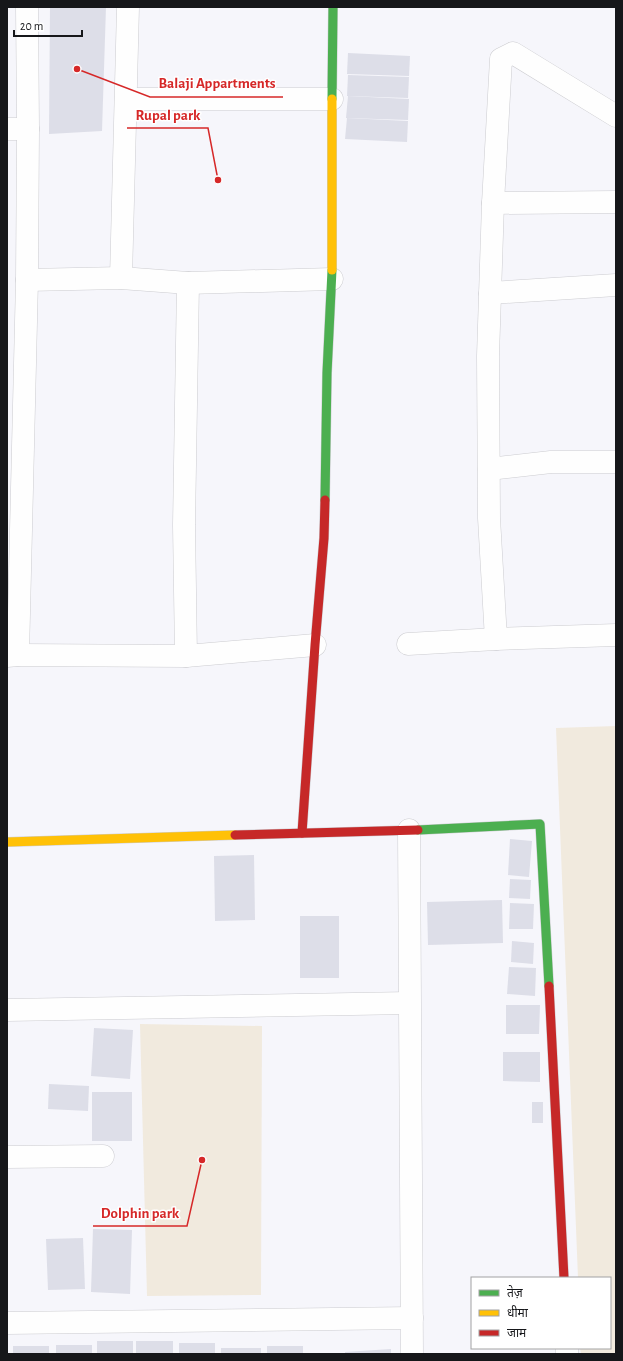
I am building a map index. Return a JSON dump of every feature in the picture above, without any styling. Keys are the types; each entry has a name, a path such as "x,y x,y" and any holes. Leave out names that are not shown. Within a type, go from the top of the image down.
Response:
{"street":[{"path":"27,7 28,129 26,280 12,655 186,656 315,645"},
{"path":"121,278 128,7"},
{"path":"302,833 324,538 327,372 332,279 333,7"},
{"path":"496,639 489,518 488,356 493,202 501,60 513,53 616,116"},
{"path":"126,99 332,99"},
{"path":"7,129 28,129"},
{"path":"493,202 616,202"},
{"path":"26,280 121,278 188,283 332,279"},
{"path":"186,656 184,525 188,283"},
{"path":"490,293 616,285"},
{"path":"489,469 551,462 616,462"},
{"path":"408,644 616,635"},
{"path":"7,842 409,830 540,824 564,1277"},
{"path":"409,830 412,1354"},
{"path":"7,1010 409,1004"},
{"path":"7,1157 103,1156"},
{"path":"7,1323 412,1318"}],"shaded area":[{"path":"616,726 616,1354 581,1354 580,1349 611,1349 611,1277 578,1277 556,728"},
{"path":"140,1024 262,1026 261,1295 147,1296"}],"building":[{"path":"50,7 106,7 102,131 49,134"},
{"path":"348,53 410,56 409,76 347,74"},
{"path":"348,75 409,77 408,98 347,96"},
{"path":"348,96 409,99 408,120 346,118"},
{"path":"347,118 408,121 407,142 345,139"},
{"path":"510,839 532,841 529,877 508,875"},
{"path":"254,855 255,920 215,921 214,856"},
{"path":"510,879 531,880 530,899 509,898"},
{"path":"502,900 503,943 428,945 427,902"},
{"path":"510,903 534,904 533,929 509,929"},
{"path":"300,916 339,916 339,978 300,978"},
{"path":"512,941 534,943 533,964 511,962"},
{"path":"509,967 536,968 535,996 507,994"},
{"path":"506,1005 540,1005 539,1034 506,1034"},
{"path":"94,1028 133,1030 130,1079 91,1076"},
{"path":"503,1052 540,1052 540,1082 503,1081"},
{"path":"49,1084 89,1086 88,1111 48,1109"},
{"path":"92,1092 132,1092 132,1141 92,1141"},
{"path":"532,1102 543,1102 543,1123 532,1123"},
{"path":"93,1229 132,1230 130,1294 91,1292"},
{"path":"83,1238 85,1289 48,1290 46,1239"},
{"path":"97,1341 133,1341 133,1354 97,1354"},
{"path":"136,1341 173,1341 173,1354 136,1354"},
{"path":"179,1343 215,1343 215,1354 179,1354"},
{"path":"56,1345 92,1345 92,1354 56,1354"},
{"path":"13,1346 49,1346 49,1354 13,1354"},
{"path":"267,1346 303,1346 303,1354 267,1354"},
{"path":"221,1348 261,1348 261,1354 221,1354"},
{"path":"391,1349 391,1354 345,1354 345,1352"}],"traffic: fast":[{"path":"332,99 333,7"},
{"path":"325,500 327,373 332,270"},
{"path":"418,830 540,824 549,986"}],"traffic: slow":[{"path":"332,99 332,270"},
{"path":"7,842 235,835"}],"traffic: jam":[{"path":"302,833 324,538 325,500"},
{"path":"235,835 418,830"},
{"path":"549,986 564,1277"}],"place":[{"name":"Balaji Appartments","path":"77,69"},
{"name":"Rupal park","path":"218,180"},
{"name":"Dolphin park","path":"202,1160"}]}
